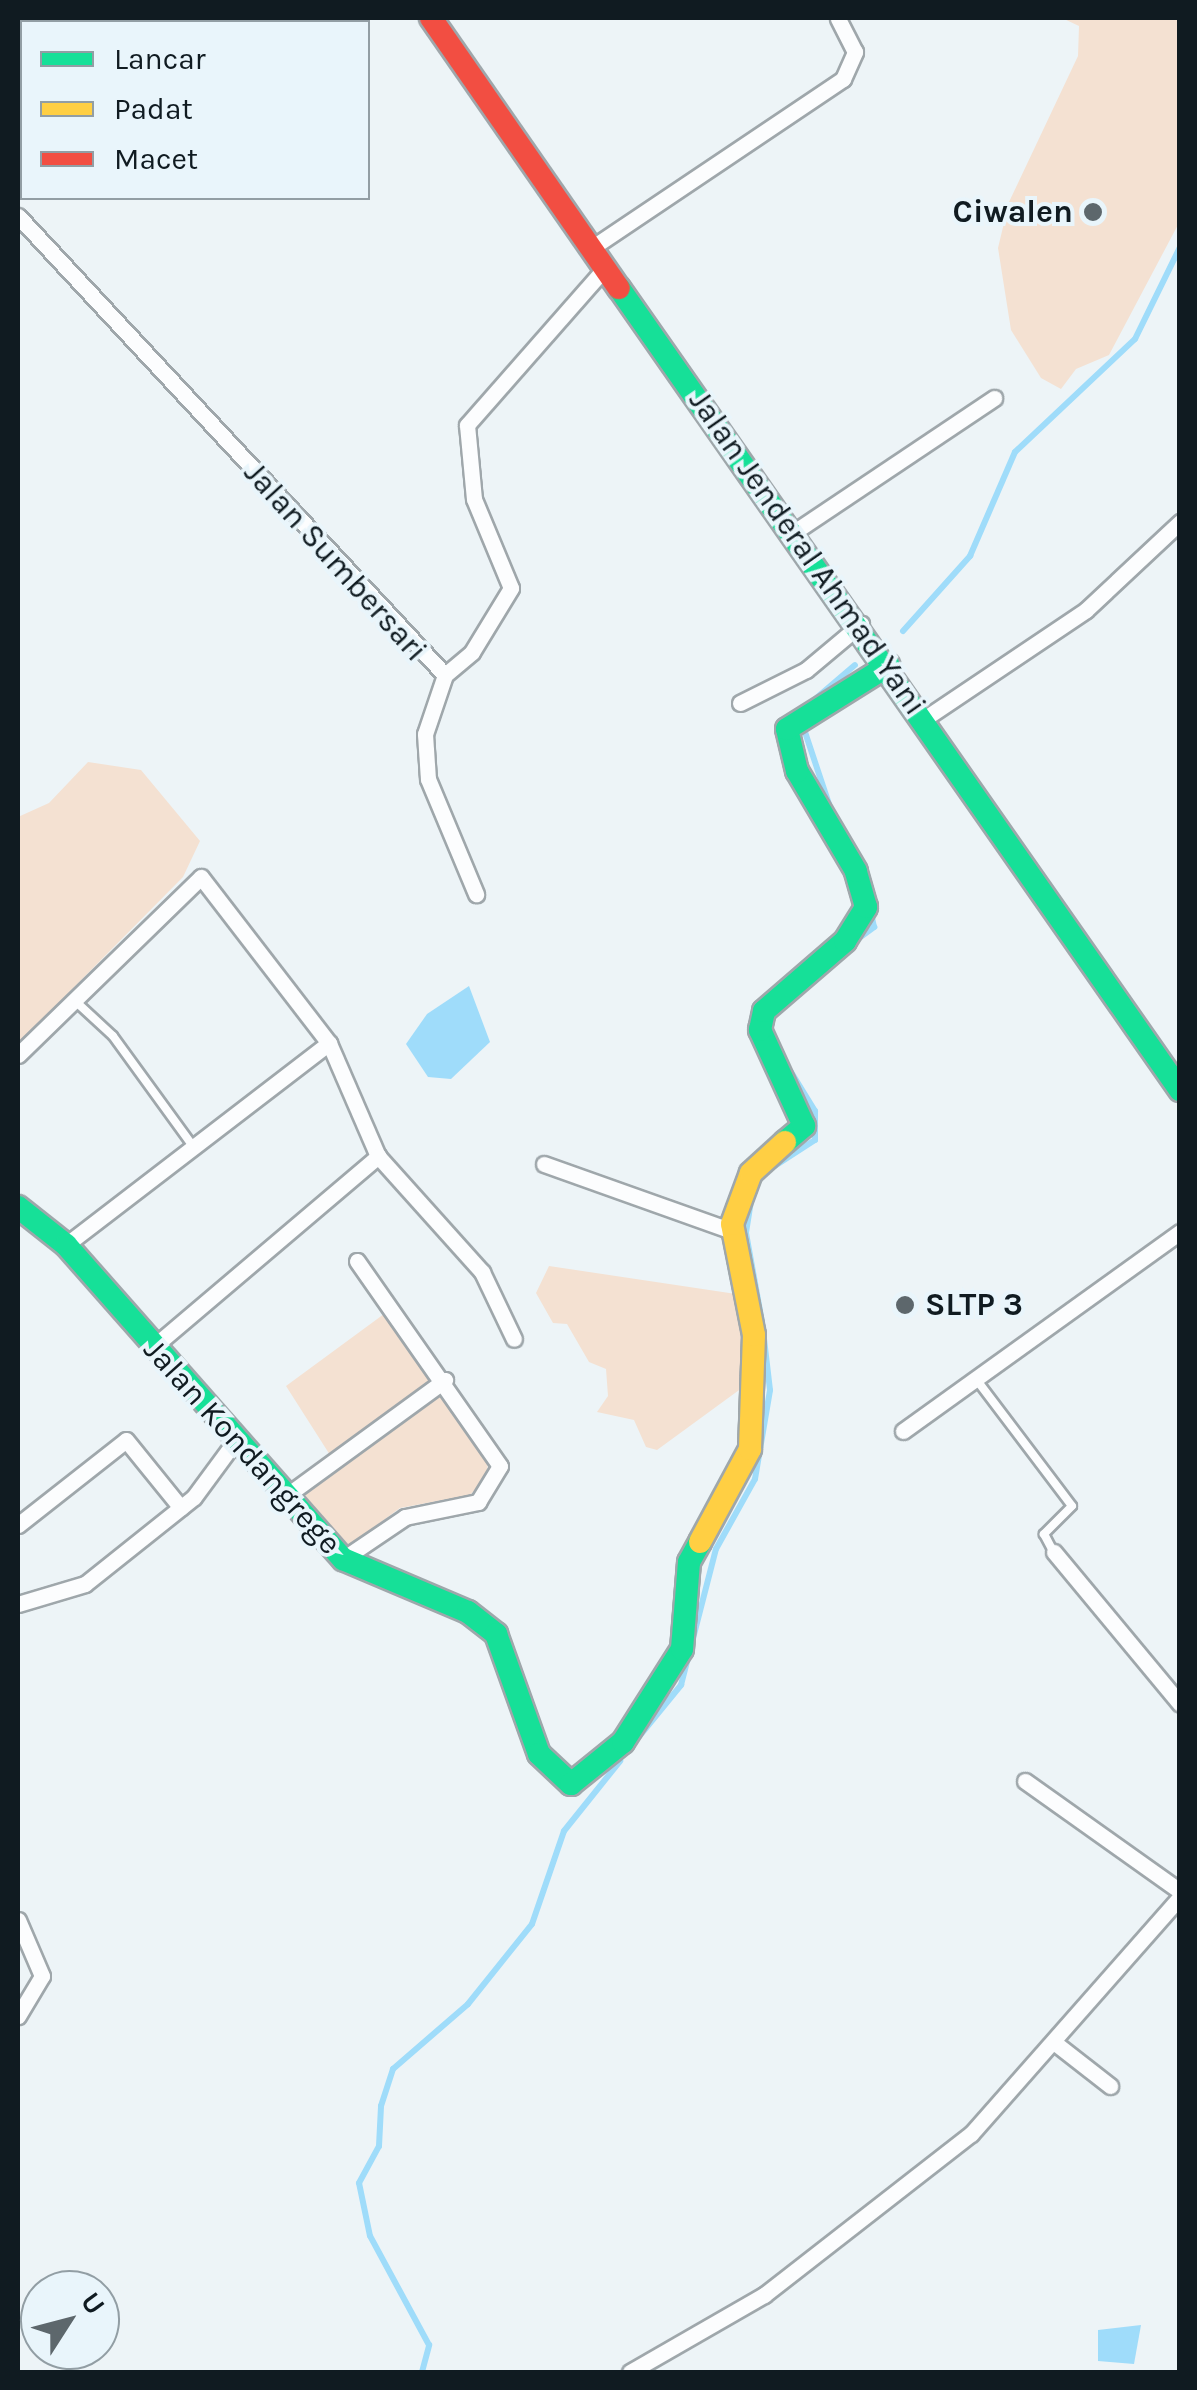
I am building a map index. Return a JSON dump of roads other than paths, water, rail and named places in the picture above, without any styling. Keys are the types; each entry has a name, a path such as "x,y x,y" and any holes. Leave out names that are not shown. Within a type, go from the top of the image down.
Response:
{"street":[{"name":"Jalan Jenderal Ahmad Yani","path":"431,18 604,269 862,625 1177,1080"},
{"path":"590,249 843,79 855,52 838,18"},
{"name":"Jalan Sumbersari","path":"18,216 445,675 472,652 510,588 474,499 467,425 604,269"},
{"path":"794,532 994,398"},
{"path":"924,718 1086,610 1180,522"},
{"path":"740,703 801,673 862,625"},
{"path":"544,1164 732,1231 750,1173 804,1126 760,1030 764,1011 845,941 866,908 856,871 797,771 788,729 888,663"},
{"path":"445,675 425,734 428,778 476,894"},
{"path":"18,1055 201,878 329,1043 378,1156 482,1272 514,1339"},
{"path":"66,1245 196,1149 329,1043"},
{"path":"152,1348 378,1156"},
{"name":"Jalan Kondangrege","path":"18,1207 66,1245 152,1348 238,1437 343,1559 468,1612 496,1634 539,1754 571,1784 583,1783 623,1742 682,1649 689,1562 750,1449 754,1334 732,1231"},
{"path":"903,1431 1180,1232"},
{"path":"343,1559 404,1517 478,1502 495,1480 498,1451 357,1261"},
{"path":"286,1496 445,1380"},
{"path":"18,1604 75,1592 181,1508 238,1437"},
{"path":"18,1524 126,1440 181,1508"},
{"path":"1054,1552 1180,1704"},
{"path":"630,2372 764,2295 890,2204 1055,2042 1180,1894 1025,1781"},
{"path":"18,1920 42,1976 18,2016"},
{"path":"1055,2042 1110,2086"}],"lane":[{"path":"73,999 113,1036 196,1149"},
{"path":"976,1378 1072,1506 1044,1534 1054,1552"}],"water":[{"path":"469,986 490,1042 451,1079 428,1077 406,1044 427,1014"},
{"path":"1141,2325 1134,2364 1098,2361 1098,2330"}],"waterway":[{"path":"903,631 970,556 1015,452 1135,339 1180,247"},
{"path":"807,706 855,665"},
{"path":"803,726 829,804"},
{"path":"855,941 874,927 871,913"},
{"path":"767,1171 815,1140 815,1111 791,1072"},
{"path":"751,1201 746,1233 762,1322"},
{"path":"637,1739 681,1685 716,1549 755,1479 770,1390 764,1339"},
{"path":"422,2372 429,2345 370,2236 359,2183 379,2146 381,2106 393,2069 468,2004 532,1924 564,1831 620,1761"}],"place":[{"name":"Ciwalen","path":"1093,212"},
{"name":"SLTP 3","path":"905,1305"}]}
